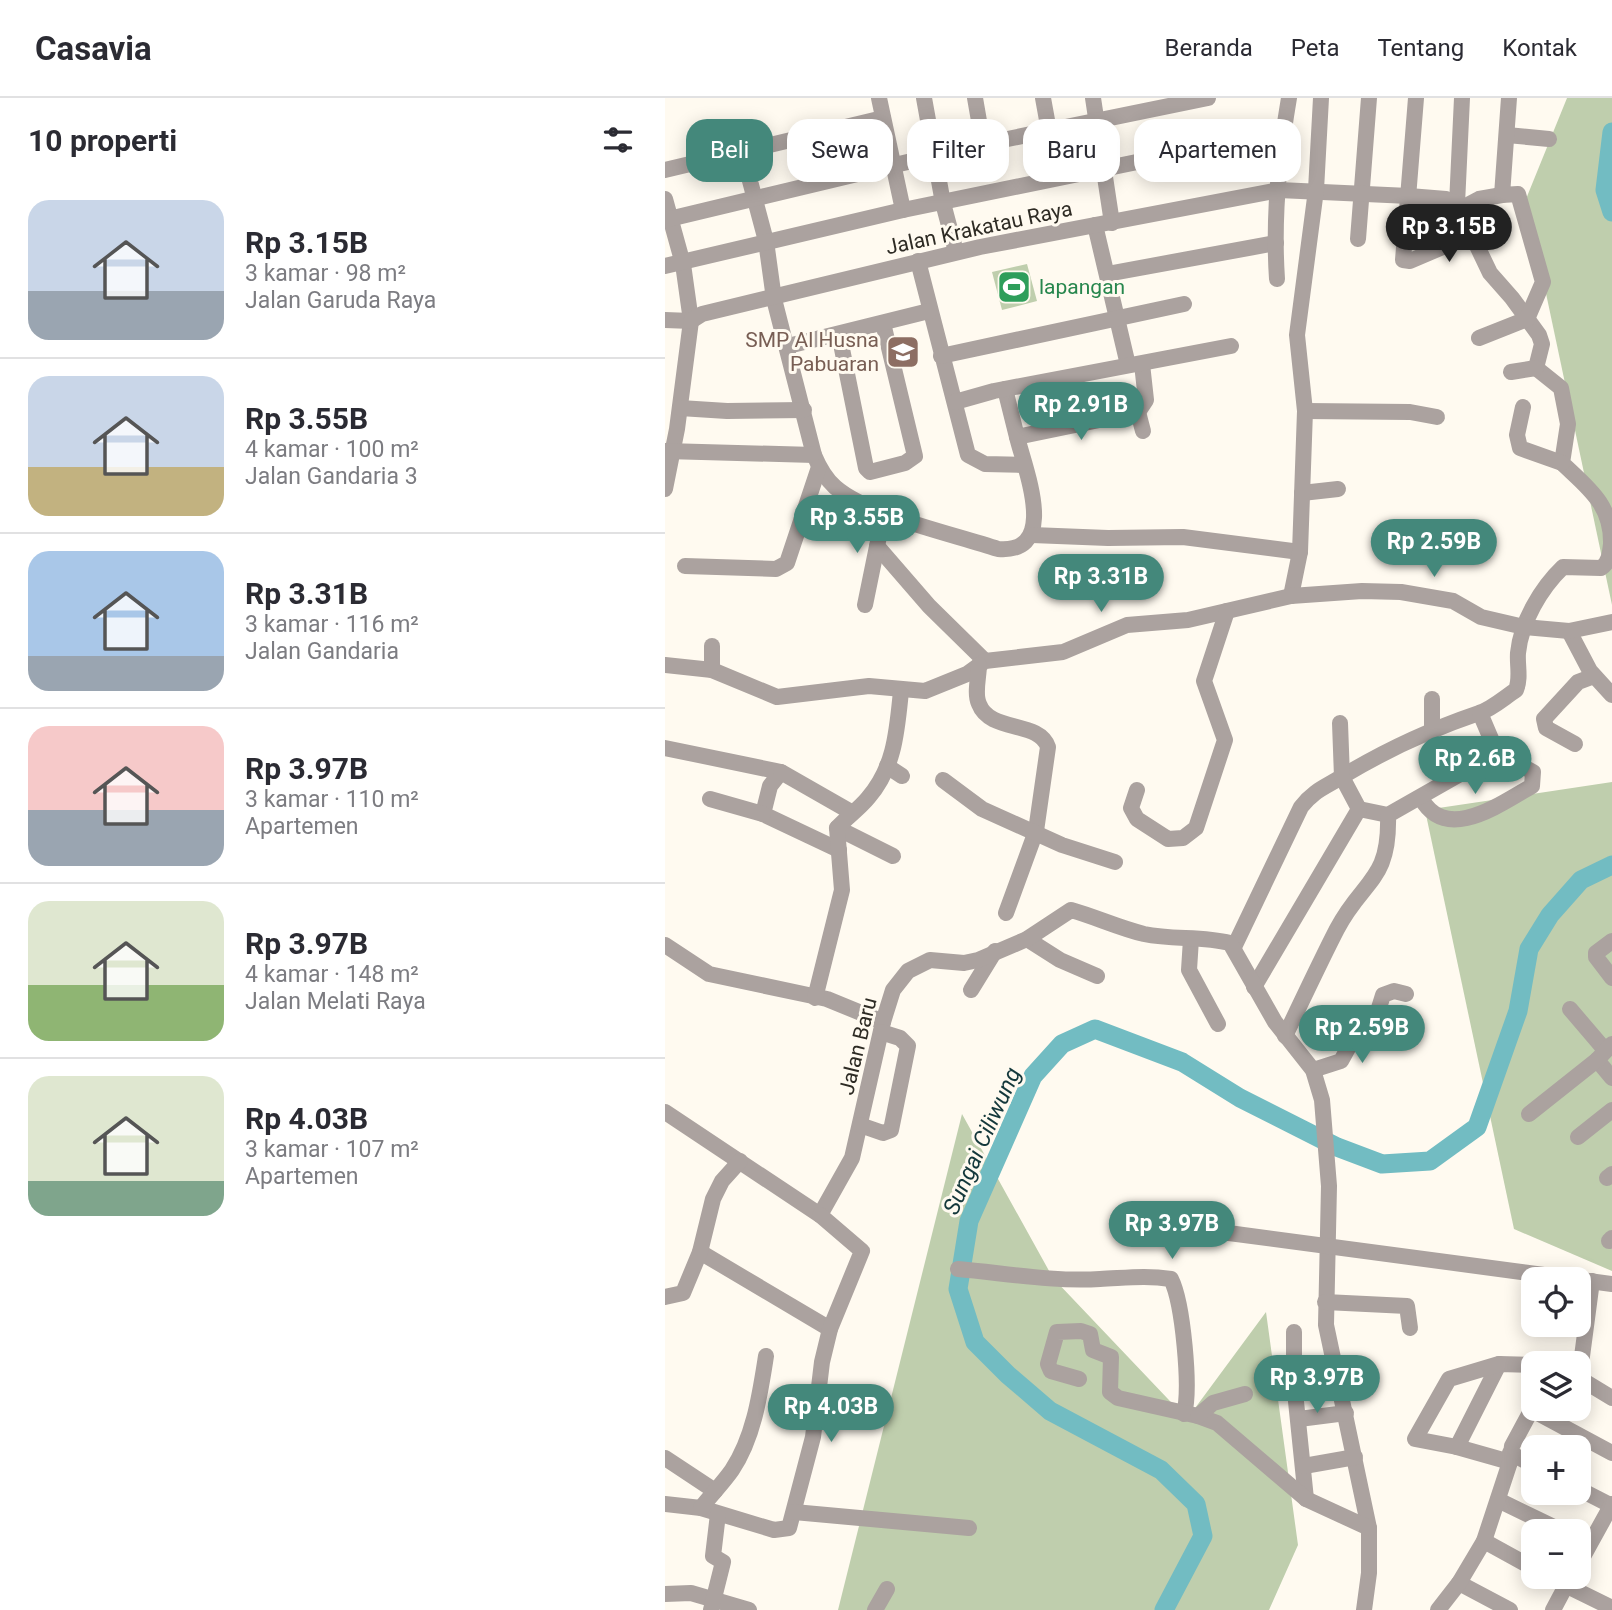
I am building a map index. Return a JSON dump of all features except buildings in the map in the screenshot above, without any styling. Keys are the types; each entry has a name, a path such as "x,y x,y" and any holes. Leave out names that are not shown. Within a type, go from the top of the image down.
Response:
{"street":[{"path":"773,144 883,118 879,98"},
{"path":"924,98 928,119"},
{"path":"975,98 979,119"},
{"path":"1043,98 1047,119"},
{"path":"1093,98 1096,119"},
{"path":"1114,119 1208,98"},
{"path":"1285,119 1289,98"},
{"path":"1291,596 1300,552 1305,411 1297,335 1317,190 1321,98"},
{"path":"1358,239 1369,98"},
{"path":"1416,98 1403,260 1410,261 1473,234"},
{"path":"1462,98 1458,206 1490,273 1527,319 1542,344 1536,368 1540,374 1558,384 1564,396 1568,424 1562,463"},
{"path":"1502,195 1509,98"},
{"path":"1507,135 1549,139"},
{"path":"903,210 893,165 907,163"},
{"path":"665,170 686,165"},
{"path":"749,182 766,241 774,299 816,461 836,488 884,512 998,549 1010,550 1022,546 1032,535 1034,503 1005,389"},
{"path":"668,220 827,182"},
{"path":"939,182 956,252"},
{"path":"665,267 903,210 1045,182"},
{"path":"1017,437 1138,412 1146,400 1117,320 1107,274 1103,224 1105,182"},
{"path":"1277,279 1280,182"},
{"name":"Jalan Krakatau Raya","path":"691,321 702,313 774,299 956,252 1279,190 1446,199 1458,206"},
{"path":"1458,206 1479,199 1518,194 1541,271 1539,295 1527,319 1479,338"},
{"path":"665,199 668,220 683,264 691,321 680,408 669,450 665,488"},
{"path":"1107,274 1276,243"},
{"path":"918,261 965,448 973,460 985,464 1024,466"},
{"path":"941,356 1184,304"},
{"path":"788,346 929,311"},
{"path":"665,320 691,321"},
{"path":"839,334 866,468 870,472 905,463 915,456 883,323"},
{"path":"955,402 1005,389 1231,346"},
{"path":"1511,372 1536,368"},
{"path":"1364,1610 1369,1573 1369,1528 1328,1335 1325,1303 1329,1186 1322,1100 1313,1070 1285,1036 1254,987 1234,947 1301,807 1319,788 1383,751 1455,720 1480,713 1516,690 1519,642 1524,627 1530,612 1558,572 1569,565 1601,568 1606,565 1610,552 1611,525 1605,506 1576,473 1562,463 1520,448 1517,435 1523,407"},
{"path":"680,408 727,411 804,410"},
{"path":"1305,411 1410,412 1437,417"},
{"path":"1138,412 1143,431"},
{"path":"669,450 816,461"},
{"path":"685,566 776,569 787,563 816,461"},
{"path":"1302,493 1338,489"},
{"path":"865,605 884,512"},
{"path":"1032,535 1183,537 1300,552"},
{"path":"877,546 982,663"},
{"path":"665,665 712,670 777,697 869,686 901,691 925,691 967,674 982,663 1063,652 1127,625 1188,620 1291,596 1401,592 1453,601 1490,621 1524,627 1569,632 1610,626"},
{"path":"1137,790 1131,808 1137,819 1168,839 1183,838 1196,828 1226,740 1204,681 1227,611"},
{"path":"1569,632 1594,676 1612,695"},
{"path":"712,646 712,670"},
{"path":"982,663 977,696 982,709 1000,722 1045,738 1048,747 1036,831 1006,913"},
{"path":"1575,744 1546,728 1544,719 1578,682 1594,676"},
{"path":"815,998 842,891 837,828 851,812 867,801 887,766 896,745 901,691"},
{"path":"1432,699 1432,732"},
{"path":"1421,798 1433,815 1449,821 1461,820 1485,812 1532,786 1533,772 1497,753 1480,713"},
{"path":"1340,723 1342,777 1359,808 1388,814 1421,798 1497,753"},
{"path":"665,748 781,772 851,812"},
{"path":"887,766 902,776"},
{"path":"763,814 770,786 781,772"},
{"path":"943,780 982,809 1062,845 1115,862"},
{"path":"709,799 763,814 839,850"},
{"path":"1254,987 1359,808"},
{"path":"1285,1036 1339,926 1380,871 1389,845 1388,814"},
{"path":"837,828 893,856"},
{"name":"Jalan Baru","path":"820,1215 848,1169 893,990 918,964 938,960 964,963 1030,942 1071,910 1142,933 1212,939 1234,947"},
{"path":"1191,939 1189,970 1218,1024"},
{"path":"1612,941 1596,953 1596,957 1612,978"},
{"path":"1030,942 1060,960 1097,976"},
{"path":"665,945 709,974 815,998 882,1027 900,1038 908,1046 891,1130 883,1133 860,1125"},
{"path":"971,990 995,951"},
{"path":"1374,1024 1388,978"},
{"path":"1383,995 1394,991 1406,994"},
{"path":"1570,1009 1605,1051 1612,1078"},
{"path":"1313,1070 1341,1061 1361,1022 1374,1024 1402,1036"},
{"path":"1529,1114 1605,1051"},
{"path":"1578,1137 1612,1110"},
{"path":"665,1112 820,1215 862,1251 830,1329 822,1362 813,1437 789,1528 784,1531 701,1508 665,1504"},
{"path":"665,1297 683,1293 700,1252 713,1199 722,1181 740,1161"},
{"path":"1172,1242 1183,1232 1206,1230 1612,1284"},
{"path":"700,1252 830,1329"},
{"path":"958,1269 1100,1279 1123,1276 1171,1279 1179,1300 1191,1415"},
{"path":"1583,1351 1592,1281"},
{"path":"1325,1303 1407,1306 1410,1328"},
{"path":"1079,1379 1051,1371 1048,1364 1057,1332 1088,1331 1093,1350 1111,1357 1110,1392 1118,1398 1217,1423 1306,1500 1369,1528"},
{"path":"1294,1332 1294,1382 1306,1500"},
{"path":"701,1508 732,1469 750,1428 766,1356"},
{"path":"1521,1365 1499,1364 1449,1378 1415,1439 1521,1461"},
{"path":"1457,1447 1499,1364"},
{"path":"1591,1385 1612,1398"},
{"path":"1191,1415 1213,1403 1245,1394"},
{"path":"1299,1419 1346,1413"},
{"path":"1438,1610 1459,1584 1483,1541 1498,1500 1516,1434 1524,1421"},
{"path":"1555,1421 1612,1453"},
{"path":"1304,1466 1355,1457"},
{"path":"665,1458 715,1491"},
{"path":"1591,1495 1612,1505 1591,1533"},
{"path":"1498,1500 1537,1519"},
{"path":"794,1512 968,1528"},
{"path":"712,1604 723,1562 713,1556 718,1514"},
{"path":"1483,1541 1521,1562"},
{"path":"1459,1584 1510,1610"},
{"path":"875,1610 887,1589"},
{"path":"1553,1610 1564,1589"},
{"path":"1581,1589 1609,1606"},
{"path":"665,1594 691,1593 712,1604 749,1610"}],"green space":[{"path":"1567,98 1612,98 1612,605 1526,199"},
{"name":"lapangan","path":"1027,264 1037,301 1002,310 992,272"},
{"path":"1612,782 1612,1271 1514,1229 1425,810"},
{"path":"962,1114 1053,1278 1187,1419 1266,1312 1298,1545 1269,1610 838,1610"}],"waterway":[{"name":"Sungai Ciliwung","path":"1612,132 1605,190 1612,212"},
{"name":"Sungai Ciliwung","path":"1164,1610 1203,1536 1196,1504 1161,1470 1050,1411 1008,1375 975,1342 958,1289 969,1221 1033,1076 1062,1044 1095,1029 1182,1062 1240,1098 1337,1147 1382,1164 1430,1161 1477,1127 1518,1011 1529,949 1550,915 1581,880 1612,865"}],"place":[{"name":"lapangan","path":"1014,287"},
{"name":"SMP Al Husna Pabuaran","path":"903,352"}]}
